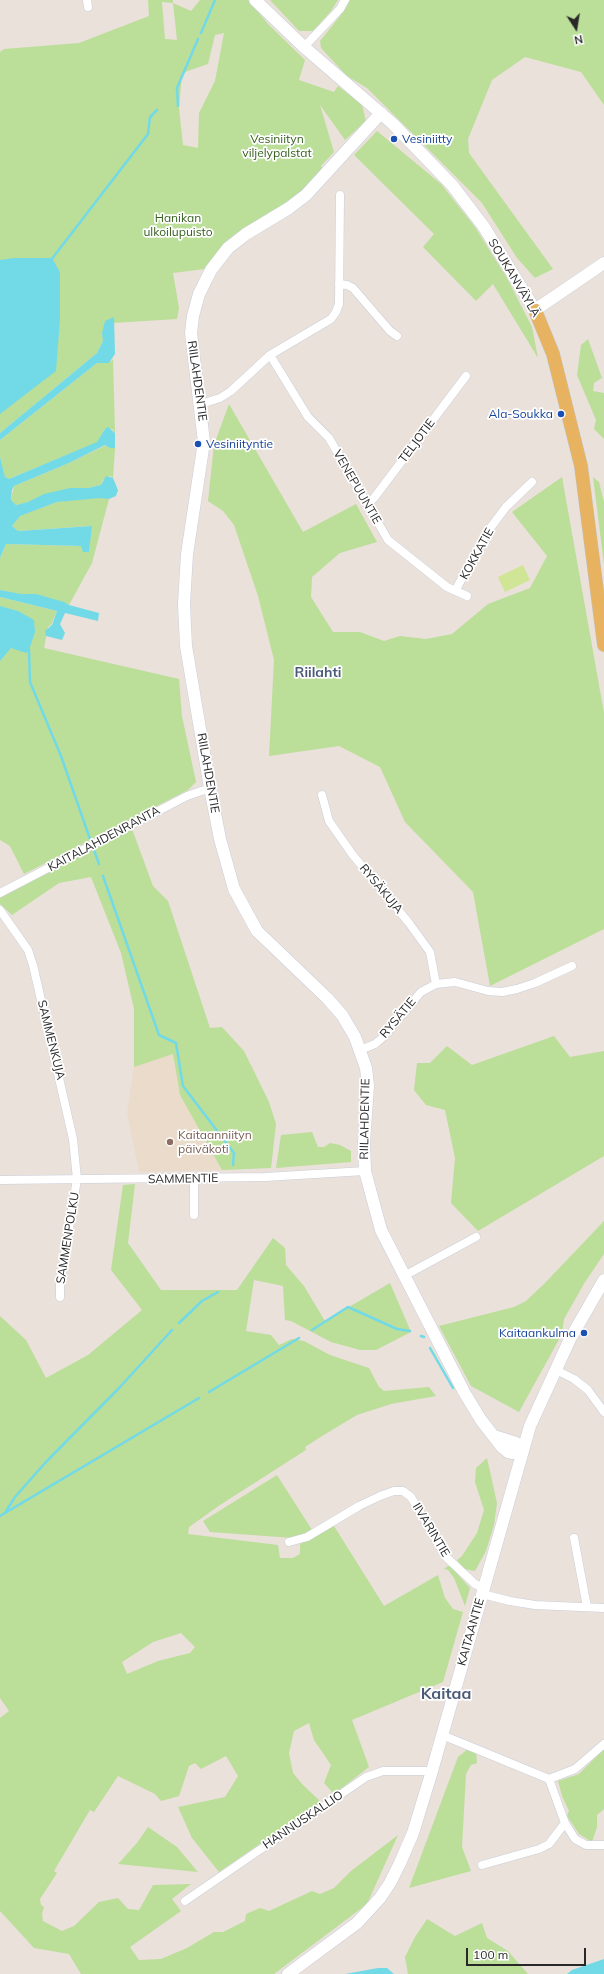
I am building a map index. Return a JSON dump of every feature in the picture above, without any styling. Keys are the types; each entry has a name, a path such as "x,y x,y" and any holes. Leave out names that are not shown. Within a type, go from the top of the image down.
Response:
{"main road":[{"name":"SOUKANVÄYLÄ","path":"534,310 553,354 581,466 604,645"}],"street":[{"name":"SOUKANVÄYLÄ","path":"255,0 304,47 381,113 452,185 484,227 534,310"},
{"path":"304,47 340,9 345,0"},
{"name":"RIILAHDENTIE","path":"381,113 306,195 289,208 246,234 228,248 211,270 199,294 193,316 191,333 201,404 204,442 187,554 184,604 186,646 220,839 234,889 247,917 257,931 342,1015 360,1050 368,1086 364,1142 365,1170 381,1230 464,1392 480,1420 494,1436 516,1443 522,1452"},
{"path":"201,404 220,398 231,391 270,355 331,319 339,304 340,195"},
{"path":"534,310 604,263"},
{"path":"339,284 354,288 390,331 397,336"},
{"name":"VENEPUUNTIE","path":"270,355 308,417 329,438 388,540 447,587 467,596"},
{"name":"TELJOTIE","path":"367,504 374,498 466,376"},
{"name":"KOKKATIE","path":"455,591 488,531 506,508 532,482"},
{"name":"KAITALAHDENRANTA","path":"0,893 187,796 210,788"},
{"name":"RYSÄKUJA","path":"322,795 328,821 352,854 408,922 430,952 436,984"},
{"name":"SAMMENKUJA","path":"0,910 28,950 69,1116 77,1179"},
{"name":"RYSÄTIE","path":"360,1050 375,1044 382,1038 421,992 436,984 455,982 488,991 502,992 535,983 572,966"},
{"name":"SAMMENTIE","path":"0,1180 306,1176 365,1170"},
{"path":"194,1178 194,1215"},
{"name":"SAMMENPOLKU","path":"60,1297 60,1284 77,1179"},
{"path":"404,1276 476,1237"},
{"name":"KAITAANTIE","path":"288,1974 357,1924 390,1884 400,1863 412,1833 432,1771 522,1452 542,1397 570,1339 604,1280"},
{"path":"556,1370 574,1379 588,1390 604,1412"},
{"name":"IIVARINTIE","path":"289,1542 307,1537 359,1506 380,1496 398,1490 411,1497 446,1557 483,1591"},
{"path":"574,1538 587,1607"},
{"path":"483,1591 510,1601 535,1605 604,1608"},
{"path":"442,1735 549,1779 575,1769 604,1744"},
{"name":"HANNUSKALLIO","path":"185,1901 366,1777 382,1771 432,1771"},
{"path":"549,1779 565,1823 575,1839 580,1843 593,1846 604,1845"},
{"path":"482,1865 539,1849 549,1844 565,1823"}],"shaded area":[{"name":"Kaitaanniityn päiväkoti","path":"173,1054 180,1095 222,1170 139,1172 127,1113 134,1067"}],"green space":[{"path":"148,0 173,0 173,3 191,11 200,0 249,0 268,24 305,60 299,80 334,92 338,86 362,105 366,121 345,140 320,105 334,152 321,166 323,170 298,195 221,249 205,269 173,273 179,308 177,319 113,323 113,342 103,341 97,353 0,433 0,52 4,49 79,43 149,16","holes":["162,2 173,3 177,40 165,39","224,33 215,81 199,113 198,148 183,145 179,108 182,73 208,64 215,35"]},
{"path":"270,0 338,0 331,11 313,31 299,31"},
{"path":"350,0 604,0 604,105 581,72 525,57 492,80 468,139 469,153 553,269 535,278 517,258 482,203 367,88 347,76 321,48 320,41 344,11"},
{"path":"377,131 441,184 475,227 507,278 532,327 538,358 493,284 476,301 423,247 434,234 354,155"},
{"path":"588,339 602,378 594,383 593,391 604,393 604,439 594,429 596,420 577,375 581,345"},
{"path":"113,359 115,433 112,429 105,429 98,442 9,479 5,478 0,457 0,440 97,363 109,363"},
{"path":"229,404 303,532 356,504 377,542 340,553 312,577 311,597 333,632 360,632 384,641 400,636 426,639 452,634 488,604 530,588 547,556 512,512 562,477 604,713 604,929 490,986 473,892 405,822 380,767 339,746 269,756 274,660 258,596 234,525 223,511 208,501 214,445"},
{"path":"106,445 110,448 115,448 113,478 110,476 103,480 101,485 16,505 11,500 14,486 69,463"},
{"path":"593,477 599,482 604,502 604,564"},
{"path":"104,495 109,499 92,563 69,605 0,590 0,558 6,544 81,546 89,552 91,526 18,531 12,526 19,516 57,502"},
{"path":"523,565 530,580 505,592 498,577"},
{"path":"0,597 57,611 51,625 48,627 44,648 179,679 182,716 196,782 188,790 24,874 10,846 0,840"},
{"path":"132,829 153,886 168,901 210,1028 222,1027 244,1051 269,1102 276,1124 271,1168 222,1170 180,1095 173,1054 134,1067 134,1009 121,953 91,877 59,883 12,915 0,904 0,898"},
{"path":"554,1036 570,1057 604,1051 604,1156 478,1231 451,1203 455,1158 445,1110 426,1105 414,1090 417,1063 430,1063 447,1046 472,1065"},
{"path":"312,1132 318,1147 324,1147 330,1143 340,1145 351,1151 351,1162 276,1168 281,1135"},
{"path":"135,1184 128,1243 161,1290 237,1290 273,1238 285,1248 286,1265 304,1286 325,1321 390,1283 411,1332 376,1350 360,1350 331,1342 291,1321 285,1320 283,1286 254,1280 246,1331 271,1335 279,1345 292,1339 304,1341 330,1355 369,1368 379,1387 384,1391 429,1387 436,1396 391,1404 357,1415 305,1447 306,1450 220,1505 189,1527 188,1534 278,1545 280,1558 293,1558 300,1554 300,1544 334,1526 384,1606 438,1575 445,1598 453,1609 463,1612 443,1682 352,1720 369,1767 334,1794 324,1783 331,1765 314,1740 309,1723 294,1731 289,1753 293,1773 321,1802 219,1872 192,1838 178,1807 225,1797 238,1776 226,1756 201,1769 195,1763 189,1766 179,1796 161,1801 155,1794 118,1776 94,1812 90,1810 54,1871 57,1873 40,1899 41,1905 44,1907 42,1914 43,1921 62,1931 74,1926 99,1902 118,1898 128,1909 139,1910 153,1885 191,1884 172,1899 181,1911 130,1947 139,1960 161,1959 187,1948 214,1932 223,1932 245,1921 246,1914 260,1908 269,1911 312,1891 320,1894 334,1888 351,1871 398,1835 367,1904 274,1974 81,1974 69,1954 34,1948 0,1911 0,1718 9,1711 0,1698 0,1316 26,1340 46,1378 88,1355 142,1310 111,1270 123,1185","holes":["181,1633 195,1647 190,1653 158,1661 127,1674 122,1662 153,1642"]},
{"path":"604,1221 604,1254 585,1282 564,1319 562,1334 519,1412 471,1386 439,1326 514,1307 526,1301"},
{"path":"487,1458 497,1503 494,1525 486,1551 475,1571 464,1569 457,1560 462,1556 477,1533 484,1510 475,1482 476,1468"},
{"path":"277,1475 312,1530 293,1538 210,1532 203,1521"},
{"path":"448,1566 451,1567 470,1588 465,1606 454,1578 448,1570 444,1569"},
{"path":"469,1748 476,1752 477,1763 471,1765 466,1774 462,1847 471,1871 409,1888 458,1757"},
{"path":"604,1749 604,1809 597,1815 597,1827 592,1842 579,1834 567,1816 569,1811 562,1796 558,1781 579,1774"},
{"path":"148,1827 177,1847 198,1872 118,1864 137,1843"},
{"path":"427,1919 455,1936 482,1923 487,1938 508,1951 528,1974 408,1974 405,1957 415,1937"}],"water":[{"path":"14,258 52,258 60,272 60,319 56,371 0,414 0,260"},
{"path":"114,317 115,354 109,363 97,363 0,440 0,433 97,353 103,341 102,333 105,321"},
{"path":"108,427 115,433 115,448 110,448 105,445 69,463 14,486 12,490 11,500 16,505 28,502 44,494 70,488 88,488 101,485 106,476 113,478 118,490 116,496 109,499 100,498 57,502 20,516 12,526 18,531 92,526 89,552 83,552 81,546 6,544 0,558 0,457 5,477 9,479 97,442 105,429"},
{"path":"0,590 21,594 36,594 99,613 98,621 65,613 60,624 65,633 62,640 46,636 45,631 52,625 57,611 0,597"},
{"path":"0,606 18,611 34,620 35,632 29,650 26,653 11,648 0,661"},
{"path":"604,1959 604,1974 567,1974 572,1970"},
{"path":"378,1968 387,1968 394,1974 345,1974"}],"waterway":[{"path":"201,33 215,0"},
{"path":"178,106 177,88 198,39"},
{"path":"51,260 148,134 150,117 157,110"},
{"path":"29,650 30,682 61,756 90,839"},
{"path":"94,850 99,864"},
{"path":"103,876 159,1035 176,1043 183,1086 234,1153 233,1165"},
{"path":"179,1323 202,1301 218,1292"},
{"path":"312,1330 348,1307 397,1329 410,1331"},
{"path":"5,1513 15,1497 45,1463 120,1387 172,1330"},
{"path":"209,1392 299,1338"},
{"path":"430,1348 453,1388"},
{"path":"0,1516 199,1398"}],"place":[{"name":"Vesiniitty","path":"394,139"},
{"name":"Ala-Soukka","path":"561,414"},
{"name":"Vesiniityntie","path":"198,444"},
{"name":"Kaitaanniityn päiväkoti","path":"170,1142"},
{"name":"Kaitaankulma","path":"584,1333"}],"district":[{"name":"Riilahti","path":"318,673"},
{"name":"Kaitaa","path":"446,1694"}],"park label":[{"name":"Vesiniityn viljelypalstat","path":"277,146"},
{"name":"Hanikan ulkoilupuisto","path":"178,225"}]}
